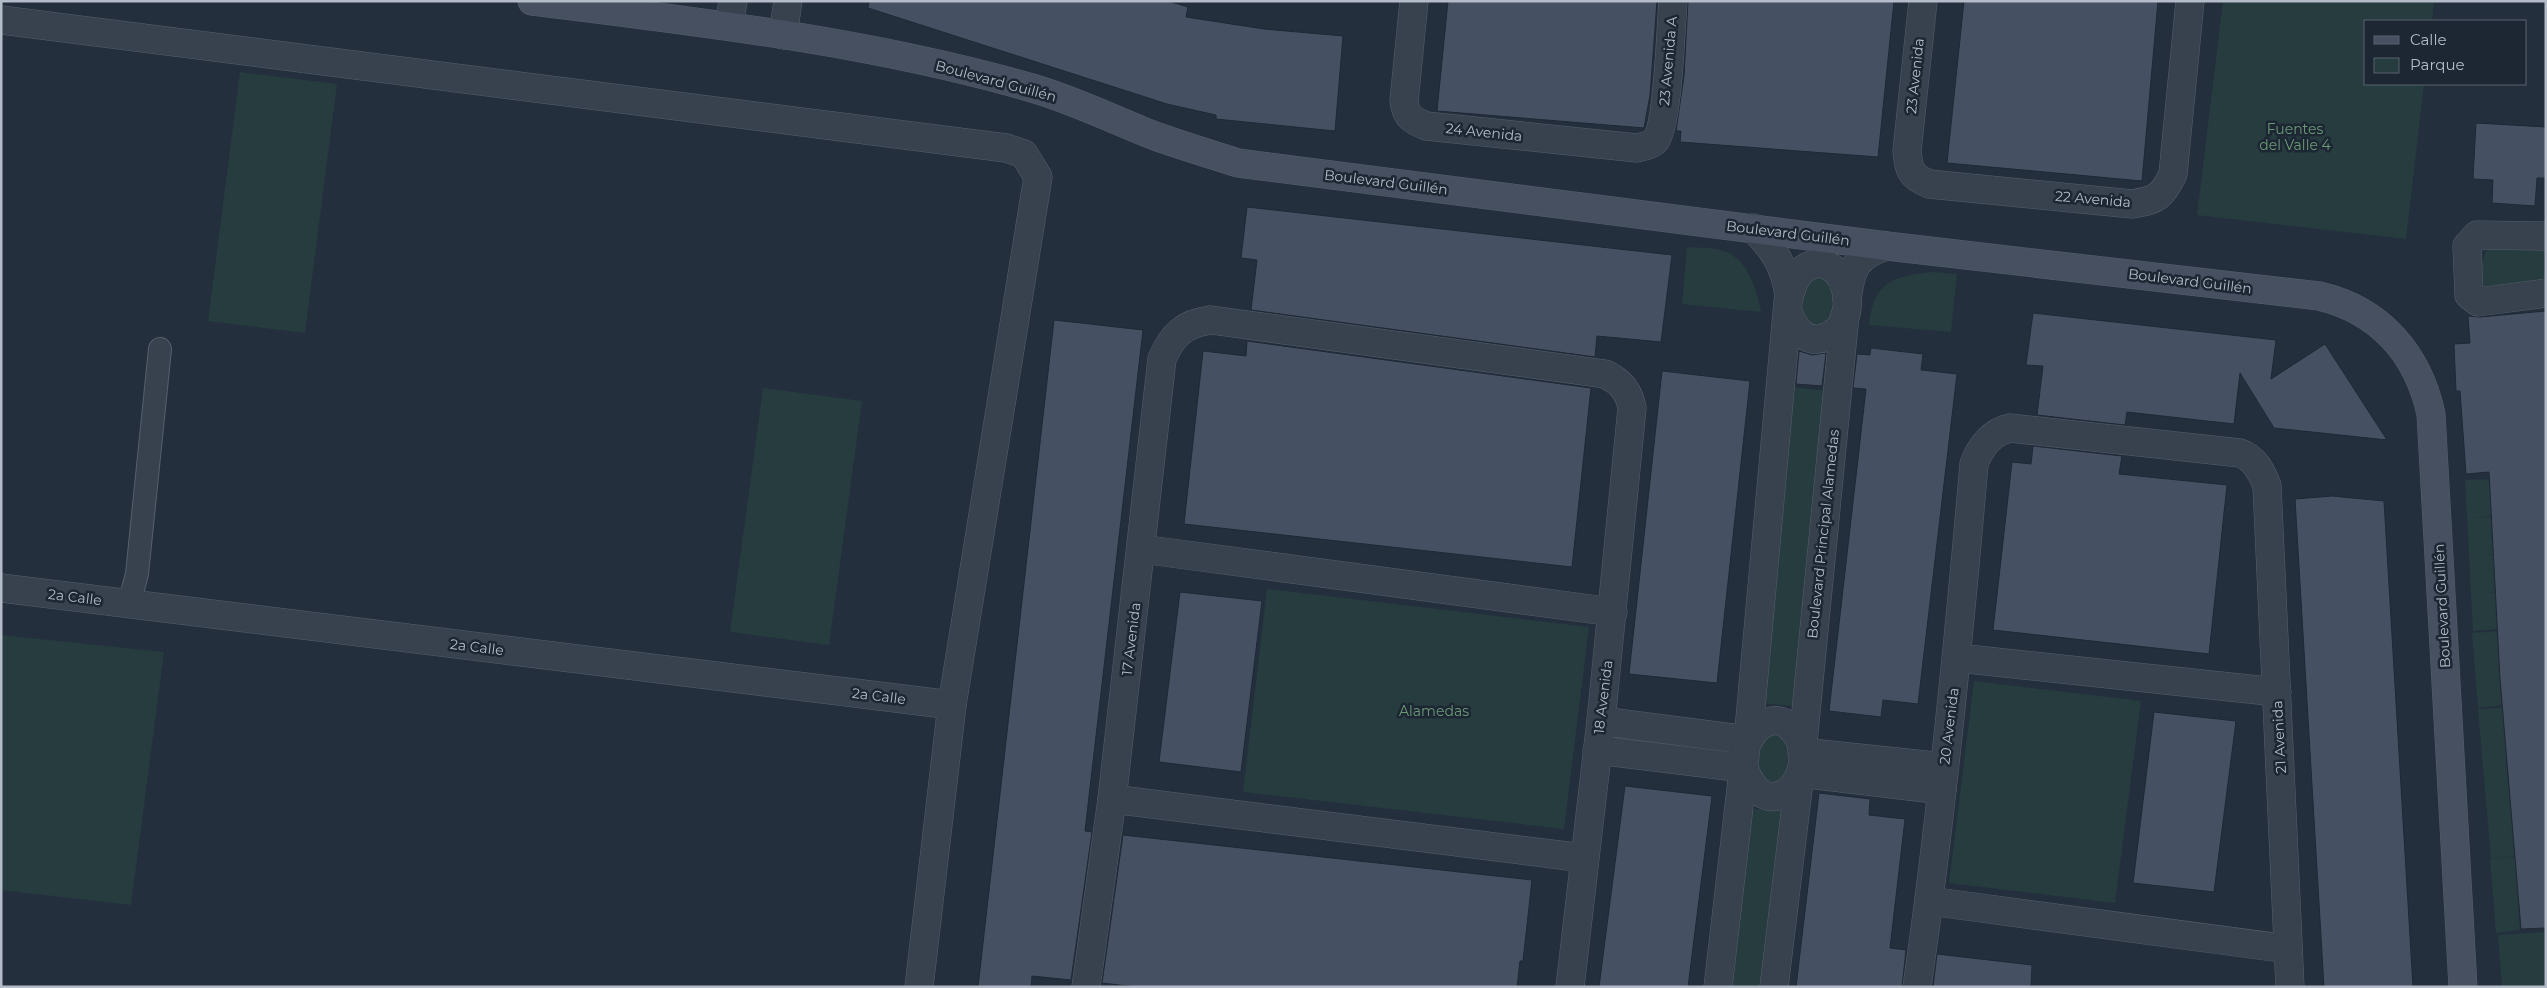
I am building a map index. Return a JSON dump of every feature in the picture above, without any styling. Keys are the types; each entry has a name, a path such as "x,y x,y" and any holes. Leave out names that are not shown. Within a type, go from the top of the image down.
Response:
{"main road":[{"name":"Boulevard Guillén","path":"532,1 731,13 784,35 891,54 1032,88 1079,104 1155,136 1238,163 1887,246 2319,296 2346,304 2371,317 2404,350 2421,379 2431,414 2463,987"}],"street":[{"path":"784,35 788,1"},
{"name":"24 Avenida","path":"1414,1 1404,101 1406,114 1412,120 1426,126 1637,148 1649,145 1656,140 1662,120"},
{"name":"23 Avenida A","path":"1662,120 1673,1"},
{"name":"23 Avenida","path":"1907,151 1923,1"},
{"name":"22 Avenida","path":"1907,151 1909,168 1916,178 1929,184 2132,204 2153,201 2165,191 2173,174 2190,1"},
{"path":"1,20 1006,148 1024,154 1038,177 952,705 919,987"},
{"path":"1753,228 1776,255 1784,270 1789,303 1796,330 1806,337 1815,340 1835,333 1846,308 1850,276 1856,263 1873,250 1887,246"},
{"path":"2546,236 2477,234 2467,246 2469,295 2478,302 2546,293"},
{"name":"Boulevard Principal Alamedas","path":"1718,987 1748,740 1789,303 1792,283 1799,272 1810,265 1820,263 1830,266 1841,277 1845,288 1846,308 1801,763 1774,987"},
{"name":"18 Avenida","path":"1212,320 1605,374 1622,385 1632,408 1613,612 1570,987"},
{"name":"17 Avenida","path":"1086,987 1112,799 1162,359 1170,342 1180,330 1196,322 1212,320"},
{"name":"21 Avenida","path":"1974,464 1983,445 1998,433 2010,428 2240,452 2256,465 2267,486 2290,987"},
{"name":"20 Avenida","path":"1917,987 1958,658 1974,464"},
{"path":"1141,549 1613,612"},
{"name":"2a Calle","path":"1,588 952,705"},
{"path":"1958,658 2277,692"},
{"path":"1601,721 1748,740"},
{"name":"Boulevard Principal Alamedas","path":"1744,768 1752,787 1762,794 1771,797 1784,795 1796,785 1801,763 1797,734 1792,728 1781,721 1770,721 1761,725 1748,740"},
{"path":"1597,750 1744,768"},
{"path":"1801,763 1943,778"},
{"path":"1112,799 1584,858"},
{"path":"1929,902 2288,948"}],"lane":[{"path":"129,604 137,574 160,348"}],"green space":[{"name":"Fuentes del Valle 4","path":"2223,1 2434,1 2432,20 2364,20 2364,85 2424,85 2406,239 2197,215"},
{"path":"240,72 337,84 305,333 208,321"},
{"path":"2493,233 2546,236 2546,287 2469,295"},
{"path":"1687,247 1717,249 1735,257 1751,278 1761,312 1682,304"},
{"path":"1817,271 1837,282 1832,325 1806,328 1796,294"},
{"path":"1932,272 1957,274 1951,332 1869,325 1875,299 1880,290 1887,284 1906,276"},
{"path":"1790,387 1829,391 1800,707 1761,703"},
{"path":"763,388 862,401 829,645 730,632"},
{"path":"2523,478 2492,516 2469,518 2524,515 2493,554 2482,555 2526,553 2527,563 2494,565 2495,591 2487,593 2528,590 2529,600 2496,603 2498,629 2473,631 2465,480"},
{"name":"Alamedas","path":"1267,589 1589,627 1564,829 1243,792"},
{"path":"2530,629 2498,669 2532,666 2503,705 2478,708 2472,633"},
{"path":"1,635 164,652 131,905 1,890"},
{"path":"1974,681 2141,701 2115,903 1949,883"},
{"path":"2536,706 2539,753 2506,756 2508,782 2501,783 2543,780 2515,856 2491,859 2478,709"},
{"path":"1765,732 1790,734 1788,782 1758,783 1756,742"},
{"path":"1747,808 1787,812 1766,987 1725,987"},
{"path":"2546,854 2518,893 2506,894 2546,892 2546,903 2518,905 2520,930 2496,933 2490,859"},
{"path":"2546,932 2546,987 2502,987 2498,935"}],"building":[{"path":"869,1 1168,1 1188,7 1186,17 1264,29 1343,36 1335,131 1216,119 1216,115 1167,104 868,8"},
{"path":"1448,1 1657,1 1650,95 1644,128 1437,111"},
{"path":"1688,1 1894,1 1878,157 1680,142 1681,131 1676,131 1684,76"},
{"path":"1964,1 2158,1 2142,181 1947,163"},
{"path":"2476,123 2546,127 2546,178 2537,178 2535,206 2492,203 2493,180 2473,179"},
{"path":"1247,207 1672,255 1661,342 1597,336 1595,357 1251,310 1257,260 1241,258"},
{"path":"2546,311 2546,928 2521,929 2500,679 2489,472 2466,474 2460,391 2456,391 2454,344 2470,343 2468,316 2480,317"},
{"path":"2033,313 2276,340 2271,379 2325,344 2387,440 2274,428 2240,373 2234,424 2127,412 2125,425 2037,415 2043,366 2026,365"},
{"path":"1054,320 1143,330 1085,831 1092,832 1071,980 1032,976 1031,987 978,987"},
{"path":"1247,341 1591,388 1572,567 1184,524 1203,351 1246,356"},
{"path":"1871,348 1923,354 1921,370 1957,374 1918,704 1883,700 1881,717 1829,711 1866,389 1853,388 1857,354 1870,355"},
{"path":"1799,351 1812,355 1826,353 1822,386 1796,384"},
{"path":"1662,371 1750,381 1717,683 1629,674"},
{"path":"2033,446 2122,456 2119,474 2227,485 2209,654 1993,630 2012,462 2031,464"},
{"path":"2332,496 2384,501 2413,987 2324,987 2295,499"},
{"path":"1180,592 1262,601 1241,772 1159,762"},
{"path":"2154,712 2236,721 2214,892 2133,883"},
{"path":"1625,786 1712,796 1688,987 1599,987"},
{"path":"1819,793 1870,799 1869,815 1905,819 1890,948 1906,950 1902,987 1796,987"},
{"path":"1123,835 1532,880 1523,961 1520,961 1517,987 1137,987 1102,983"},
{"path":"1937,954 2032,965 2031,987 1933,987"}]}
